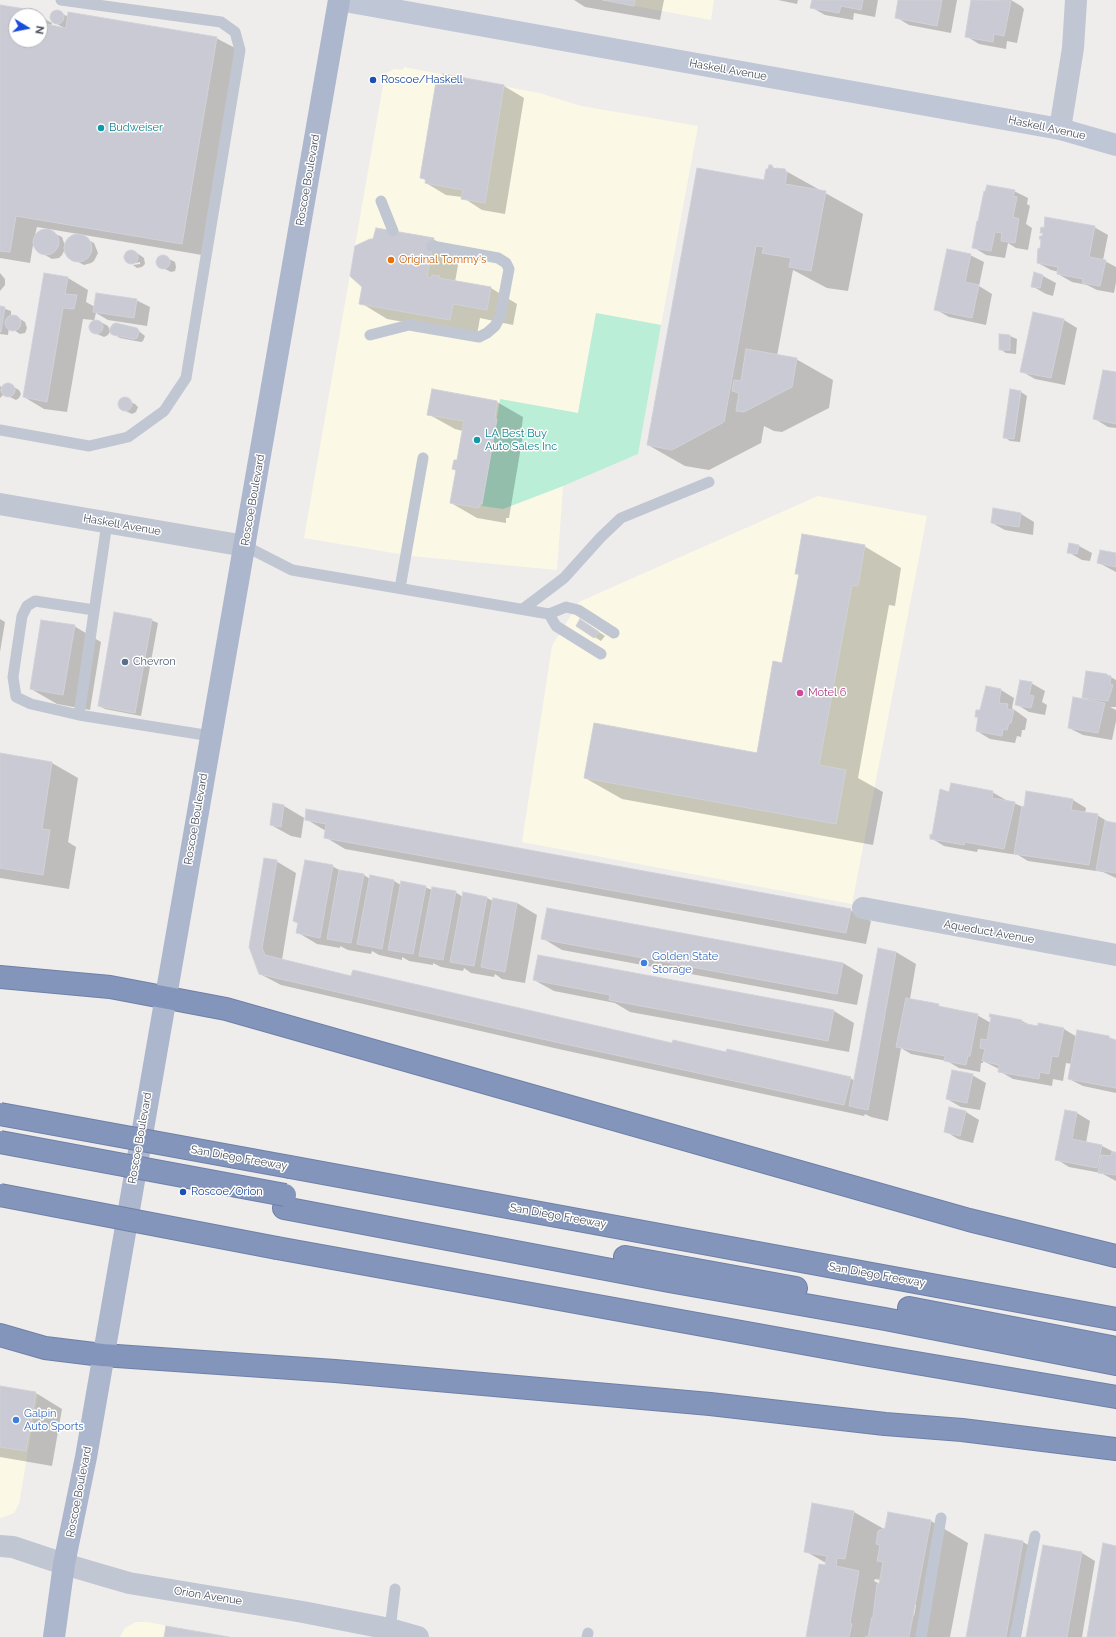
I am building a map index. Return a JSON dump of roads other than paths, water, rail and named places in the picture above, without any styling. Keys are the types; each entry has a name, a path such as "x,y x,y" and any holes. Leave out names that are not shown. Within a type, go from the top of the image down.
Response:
{"highway":[{"path":"0,977 110,987 226,1009 969,1220 1116,1256"},
{"name":"San Diego Freeway","path":"0,1114 1116,1319"},
{"path":"0,1142 670,1281 885,1319 1116,1364"},
{"path":"0,1156 284,1202 940,1314 1116,1348"},
{"path":"0,1195 277,1248 863,1354 1116,1397"},
{"path":"0,1335 45,1348 102,1355 335,1371 710,1404 885,1424 962,1430 1116,1449"}],"main road":[{"name":"Haskell Avenue","path":"339,0 1060,128 1116,145"},
{"name":"Roscoe Boulevard","path":"54,1637 64,1564 86,1457 102,1355 339,0"}],"street":[{"path":"1060,128 1073,48 1076,0"},
{"name":"Haskell Avenue","path":"0,504 244,546"},
{"name":"Aqueduct Avenue","path":"863,908 1116,955"},
{"name":"Orion Avenue","path":"0,1546 13,1547 128,1583 303,1612 390,1629 418,1637"}],"lane":[{"path":"0,430 89,446 128,437 164,412 186,378 240,50 235,32 221,22 61,0"},
{"path":"381,201 393,231"},
{"path":"370,335 409,325 479,338 495,326 500,317 509,269 506,263 498,258 432,246"},
{"path":"400,588 423,458"},
{"path":"523,609 564,578 601,537 621,518 709,482"},
{"path":"79,714 107,523"},
{"path":"244,546 292,570 549,614 566,607 578,610 614,633"},
{"path":"94,610 34,601 26,606 22,616 13,677 16,696 31,704 79,714 211,736"},
{"path":"549,614 556,626 600,654"},
{"path":"921,1637 941,1518"},
{"path":"1015,1637 1035,1536"},
{"path":"390,1629 395,1589"}],"place":[{"name":"Roscoe/Haskell","path":"373,80"},
{"name":"Budweiser","path":"101,128"},
{"name":"Original Tommy's","path":"391,260"},
{"name":"LA Best Buy Auto Sales Inc","path":"477,440"},
{"name":"Chevron","path":"125,662"},
{"name":"Motel 6","path":"800,693"},
{"name":"Golden State Storage","path":"644,963"},
{"name":"Roscoe/Orion","path":"183,1192"},
{"name":"Galpin Auto Sports","path":"16,1420"}]}
